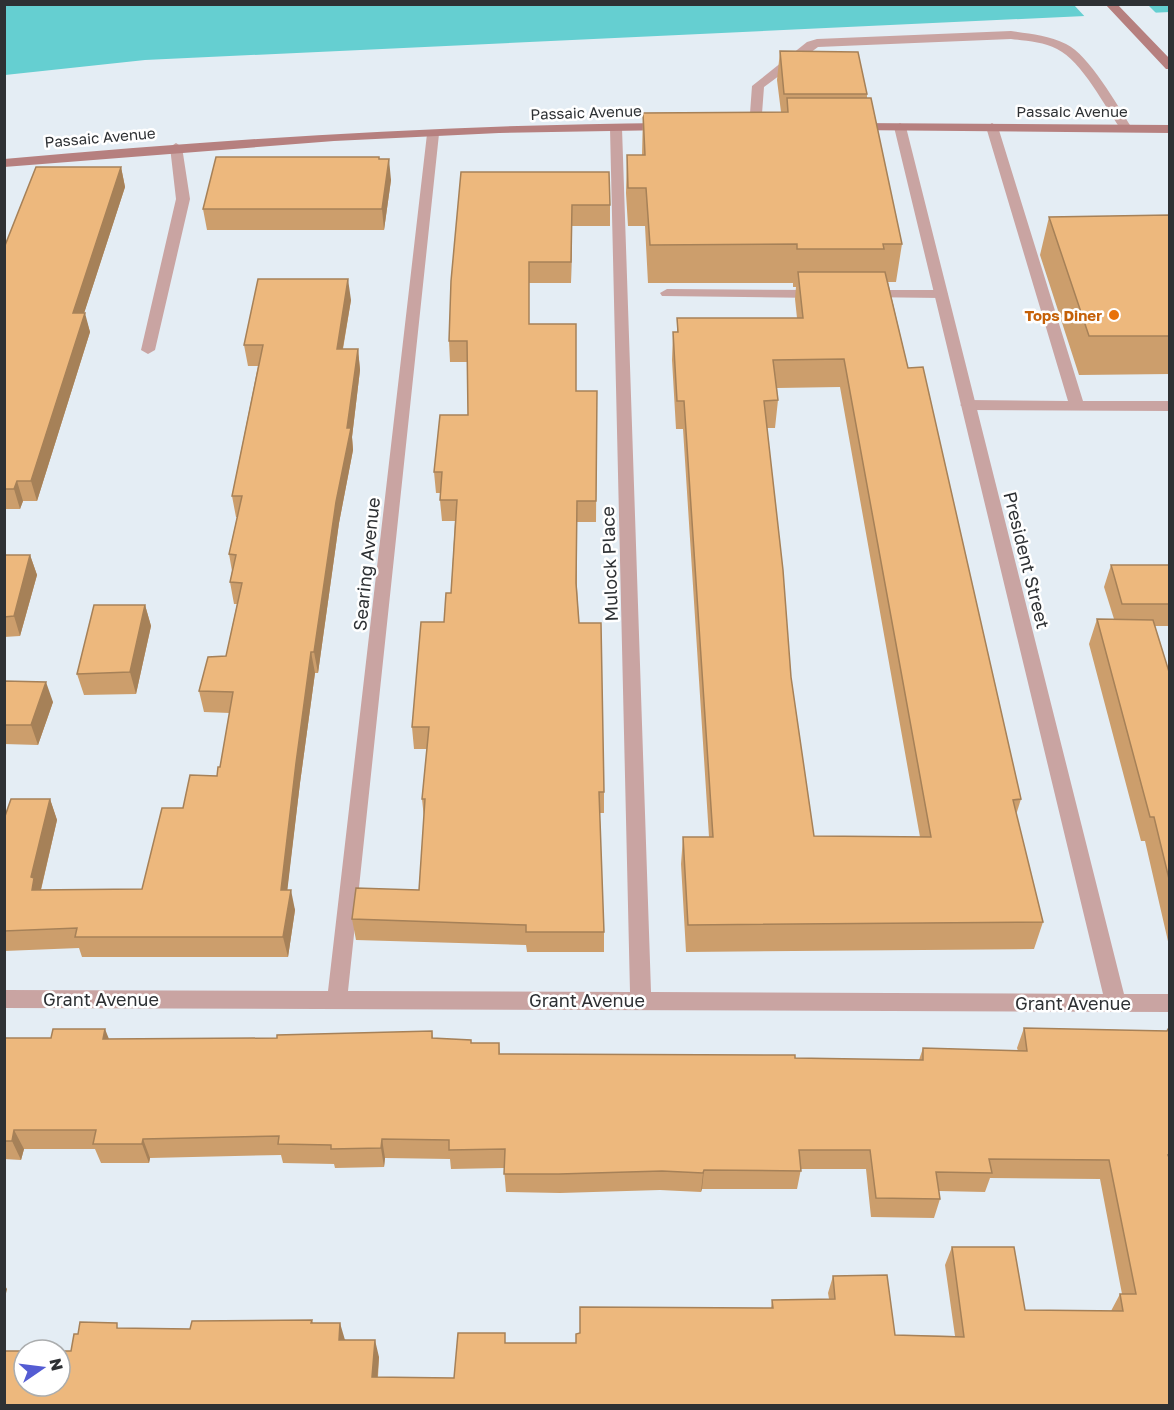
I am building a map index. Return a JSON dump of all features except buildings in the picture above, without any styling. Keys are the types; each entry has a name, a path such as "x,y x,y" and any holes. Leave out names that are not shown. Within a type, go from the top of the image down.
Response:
{"main road":[{"path":"1110,4 1170,66"},
{"name":"Passaic Avenue","path":"4,163 176,147 433,134 676,127"},
{"name":"Passaic Avenue","path":"844,127 1170,129"}],"street":[{"path":"755,127 758,86 811,45 1011,35 1043,39 1063,47 1077,57 1126,128"},
{"name":"President Street","path":"900,127 1116,1003"},
{"path":"992,127 1077,406"},
{"name":"Mulock Place","path":"616,128 641,1000"},
{"name":"Searing Avenue","path":"337,999 433,134"},
{"path":"148,350 183,199 176,147"},
{"path":"667,293 830,294"},
{"path":"854,294 941,294"},
{"path":"968,405 1170,406"},
{"name":"Grant Avenue","path":"4,999 1170,1003"}],"water":[{"path":"1169,4 1170,12 145,60 5,75 4,5"}],"pier":[{"path":"1074,5 1148,5 1159,16 1087,19"}],"place":[{"name":"Tops Diner","path":"1114,315"}]}
